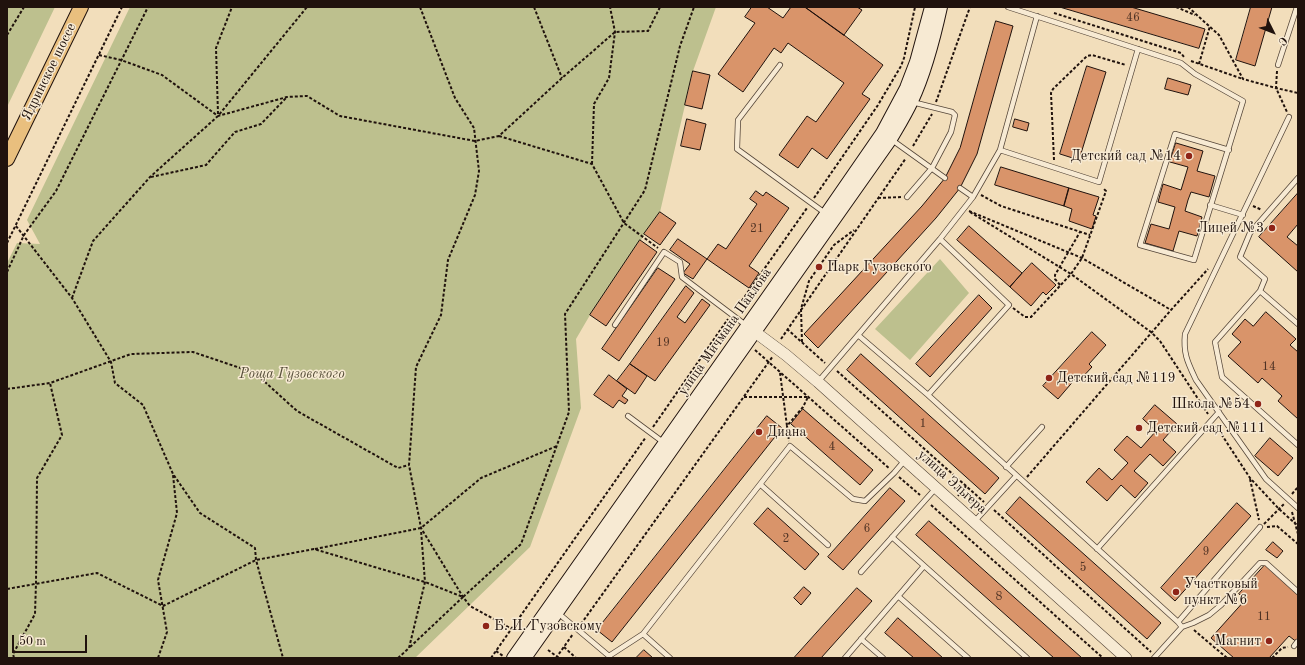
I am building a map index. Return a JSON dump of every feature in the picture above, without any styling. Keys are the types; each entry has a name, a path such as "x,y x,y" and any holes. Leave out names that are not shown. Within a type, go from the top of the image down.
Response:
{"main road":[{"name":"Ядринское шоссе","path":"7,159 81,7"},
{"name":"улица Мичмана Павлова","path":"886,136 916,62 930,7"},
{"name":"улица Мичмана Павлова","path":"513,658 553,610 886,136 912,102 922,77 934,38 941,7"},
{"name":"улица Мичмана Павлова","path":"525,658 553,610"}],"street":[{"name":"улица Эльгера","path":"751,329 786,355 818,382 1126,658"}],"lane":[{"path":"1008,7 1181,63 1195,74 1243,101 1228,150 1210,205 1194,260 1140,245 1175,134 1228,150"},
{"path":"1278,65 1297,7"},
{"path":"818,382 940,239 975,194 1000,150 1037,16"},
{"path":"1000,150 1099,182 1138,49"},
{"path":"780,65 738,120 737,149 830,217"},
{"path":"907,197 932,168 951,132 956,115 952,112 912,102"},
{"path":"1289,117 1185,334 1184,347 1188,364 1196,380 1266,479 1298,508"},
{"path":"886,136 945,178"},
{"path":"1298,178 1250,233 1240,257 1265,279 1260,292 1215,342 1222,377 1298,446"},
{"path":"960,188 975,194"},
{"path":"1210,205 1243,215"},
{"path":"928,395 1009,305 940,239"},
{"path":"615,325 664,252 680,262 682,277 751,329"},
{"path":"1260,292 1298,324"},
{"path":"858,335 928,395 1182,626"},
{"path":"1097,549 1219,412"},
{"path":"628,416 668,446"},
{"path":"1006,467 1042,427"},
{"path":"553,610 609,656 643,634 790,446 853,499 865,501 905,460"},
{"path":"974,522 1016,476"},
{"path":"761,485 828,545"},
{"path":"861,572 936,488"},
{"path":"1178,622 1260,527"},
{"path":"892,537 1027,658"},
{"path":"1153,656 1182,626 1209,615 1221,605 1260,563 1266,563 1298,592"},
{"path":"844,658 924,566"},
{"path":"898,596 968,658"},
{"path":"643,634 670,658"},
{"path":"861,639 883,658"}],"path":[{"path":"7,35 24,7"},
{"path":"7,244 122,7"},
{"path":"7,272 24,236 56,191 148,7"},
{"path":"218,116 216,48 232,7"},
{"path":"72,298 93,241 150,177 218,116 307,7"},
{"path":"409,648 425,582 421,528 409,465 416,367 441,315 448,260 475,195 479,171 474,128 455,98 420,7"},
{"path":"534,7 562,78"},
{"path":"610,7 615,32 609,78 594,104 592,164 624,223 664,252"},
{"path":"218,116 287,97 306,96 340,116 475,142 499,136 615,32 648,31 660,7"},
{"path":"398,658 521,544 569,412 565,314 645,190 680,46 694,7"},
{"path":"812,201 878,105 901,66 915,7"},
{"path":"935,106 970,7"},
{"path":"1176,7 1198,16"},
{"path":"1188,7 1219,35 1243,79 1298,92"},
{"path":"1199,64 1210,26"},
{"path":"1054,167 1051,93 1053,89 1087,56 1092,54 1132,67"},
{"path":"99,55 121,60 162,75 218,116"},
{"path":"1278,65 1276,88 1289,117"},
{"path":"150,177 206,165 235,132 261,124 287,97"},
{"path":"911,150 933,111"},
{"path":"499,136 592,164"},
{"path":"779,342 908,155"},
{"path":"1009,305 1025,316 1031,317 1071,274 1082,258 1106,191 1099,182"},
{"path":"975,194 1001,206 1090,235"},
{"path":"878,198 907,197"},
{"path":"1248,204 1268,212"},
{"path":"733,312 808,206"},
{"path":"964,208 1082,258 1171,310"},
{"path":"964,208 1071,274 1151,332 1160,341 1250,478 1279,509 1298,526"},
{"path":"16,226 72,298 110,362 115,383 143,405 173,474 200,513 255,548 256,560 283,658"},
{"path":"802,342 801,309 809,281 834,245 857,228"},
{"path":"1060,286 1055,279 1055,275 1080,232"},
{"path":"1022,482 1151,332 1211,266"},
{"path":"651,430 728,319"},
{"path":"723,327 734,335"},
{"path":"787,329 827,364"},
{"path":"752,348 891,470"},
{"path":"7,389 50,384 131,354 193,352 255,373 297,411 398,468 409,465"},
{"path":"580,625 768,363"},
{"path":"834,368 985,503"},
{"path":"780,373 790,446"},
{"path":"14,658 13,654 35,614 37,478 62,435 50,384"},
{"path":"744,397 808,397"},
{"path":"787,426 803,407 808,397"},
{"path":"491,658 646,436"},
{"path":"164,606 256,560 421,528 481,478 557,446"},
{"path":"158,658 167,632 164,606 158,580 177,513 173,474"},
{"path":"897,475 922,497"},
{"path":"1250,478 1260,527"},
{"path":"956,497 966,486"},
{"path":"1260,527 1288,499"},
{"path":"930,504 1104,658"},
{"path":"992,508 1153,656"},
{"path":"1260,527 1277,526 1298,544"},
{"path":"421,528 470,606 512,629"},
{"path":"314,549 425,582 463,597"},
{"path":"7,589 98,573 164,606"},
{"path":"1188,624 1227,658"},
{"path":"548,650 557,657 575,632"},
{"path":"1272,658 1282,648 1295,644"},
{"path":"564,647 576,658"},
{"path":"496,651 505,658"}],"green space":[{"path":"7,7 55,7 7,107"},
{"name":"Роща Гузовского","path":"130,7 716,7 693,71 660,212 590,315 576,339 581,408 530,547 415,658 7,658 7,263 17,243 40,244 27,220"},
{"path":"940,259 969,293 910,360 875,329"}],"building":[{"path":"752,7 767,7 783,18 791,7 805,7 883,65 862,94 870,99 827,159 812,148 798,168 779,155 807,116 816,122 844,83 788,43 781,53 774,48 743,92 718,74 755,23 745,17"},
{"path":"805,7 857,7 862,10 844,35"},
{"path":"1060,7 1131,7 1205,29 1199,48"},
{"path":"1251,7 1272,7 1255,66 1236,60"},
{"path":"996,21 1013,26 977,154 960,188 936,218 818,348 804,334 922,206 945,178 960,148"},
{"path":"1087,66 1106,72 1079,160 1060,154"},
{"path":"693,71 710,75 702,109 685,105"},
{"path":"1168,78 1191,85 1188,95 1165,89"},
{"path":"687,119 706,124 700,150 681,146"},
{"path":"1015,119 1029,123 1027,131 1013,127"},
{"path":"1176,143 1203,151 1197,171 1215,176 1209,197 1191,192 1188,200 1185,211 1202,217 1197,236 1179,231 1173,251 1145,243 1151,224 1169,229 1175,207 1158,202 1163,184 1181,190 1188,167 1170,162"},
{"path":"1001,167 1069,188 1064,206 995,185"},
{"path":"1069,188 1099,197 1093,215 1096,216 1092,229 1069,221 1072,209 1064,206"},
{"path":"756,191 763,196 766,192 789,208 749,266 759,273 749,288 707,259 718,244 726,249 757,204 750,199"},
{"path":"1298,193 1298,224 1287,237 1298,246 1298,272 1259,237"},
{"path":"660,212 676,223 660,245 644,234"},
{"path":"969,226 1022,273 1010,287 957,240"},
{"path":"678,239 707,259 693,279 683,273 690,264 670,250"},
{"path":"640,240 657,252 606,326 590,315"},
{"path":"1032,263 1056,285 1046,295 1043,292 1031,306 1010,287"},
{"path":"658,268 675,279 619,361 602,349"},
{"path":"686,286 694,293 677,317 685,323 702,299 710,305 655,381 630,364"},
{"path":"979,295 992,308 930,377 916,364"},
{"path":"1266,312 1296,339 1290,345 1298,352 1298,419 1278,401 1282,396 1262,378 1258,383 1228,356 1241,342 1232,334 1245,319 1253,326"},
{"path":"1092,332 1106,345 1089,364 1092,367 1079,381 1076,378 1058,399 1043,386"},
{"path":"861,354 999,478 985,494 847,370"},
{"path":"630,364 647,376 635,394 617,381"},
{"path":"609,375 627,389 622,396 628,400 625,404 619,400 613,408 594,395"},
{"path":"1155,405 1177,424 1163,440 1176,452 1163,466 1150,454 1134,471 1148,483 1135,498 1121,485 1107,501 1086,482 1099,468 1112,480 1128,463 1114,450 1127,436 1141,448 1156,431 1143,419"},
{"path":"803,409 873,470 860,485 791,424"},
{"path":"767,416 782,428 612,642 597,630"},
{"path":"1270,438 1293,458 1278,476 1255,456"},
{"path":"890,488 905,501 843,570 828,557"},
{"path":"1020,497 1161,623 1147,639 1006,513"},
{"path":"1237,503 1251,516 1175,601 1161,588"},
{"path":"768,508 819,554 805,570 754,524"},
{"path":"929,521 1082,658 1054,658 916,535"},
{"path":"1273,542 1283,551 1277,558 1266,550"},
{"path":"1265,565 1298,595 1298,643 1289,636 1269,658 1234,658 1211,638 1246,599 1239,594"},
{"path":"804,587 811,593 801,605 794,598"},
{"path":"857,588 872,601 821,658 794,658"},
{"path":"898,618 943,658 914,658 885,633"},
{"path":"644,650 653,658 636,658"}],"place":[{"name":"Детский сад №14","path":"1189,156"},
{"name":"Лицей №3","path":"1272,228"},
{"name":"Парк Гузовского","path":"819,267"},
{"name":"Детский сад №119","path":"1049,378"},
{"name":"Школа №54","path":"1258,404"},
{"name":"Детский сад №111","path":"1139,428"},
{"name":"Диана","path":"759,432"},
{"name":"Участковый пункт №6","path":"1176,592"},
{"name":"Б. И. Гузовскому","path":"486,626"},
{"name":"Магнит","path":"1269,641"}]}
